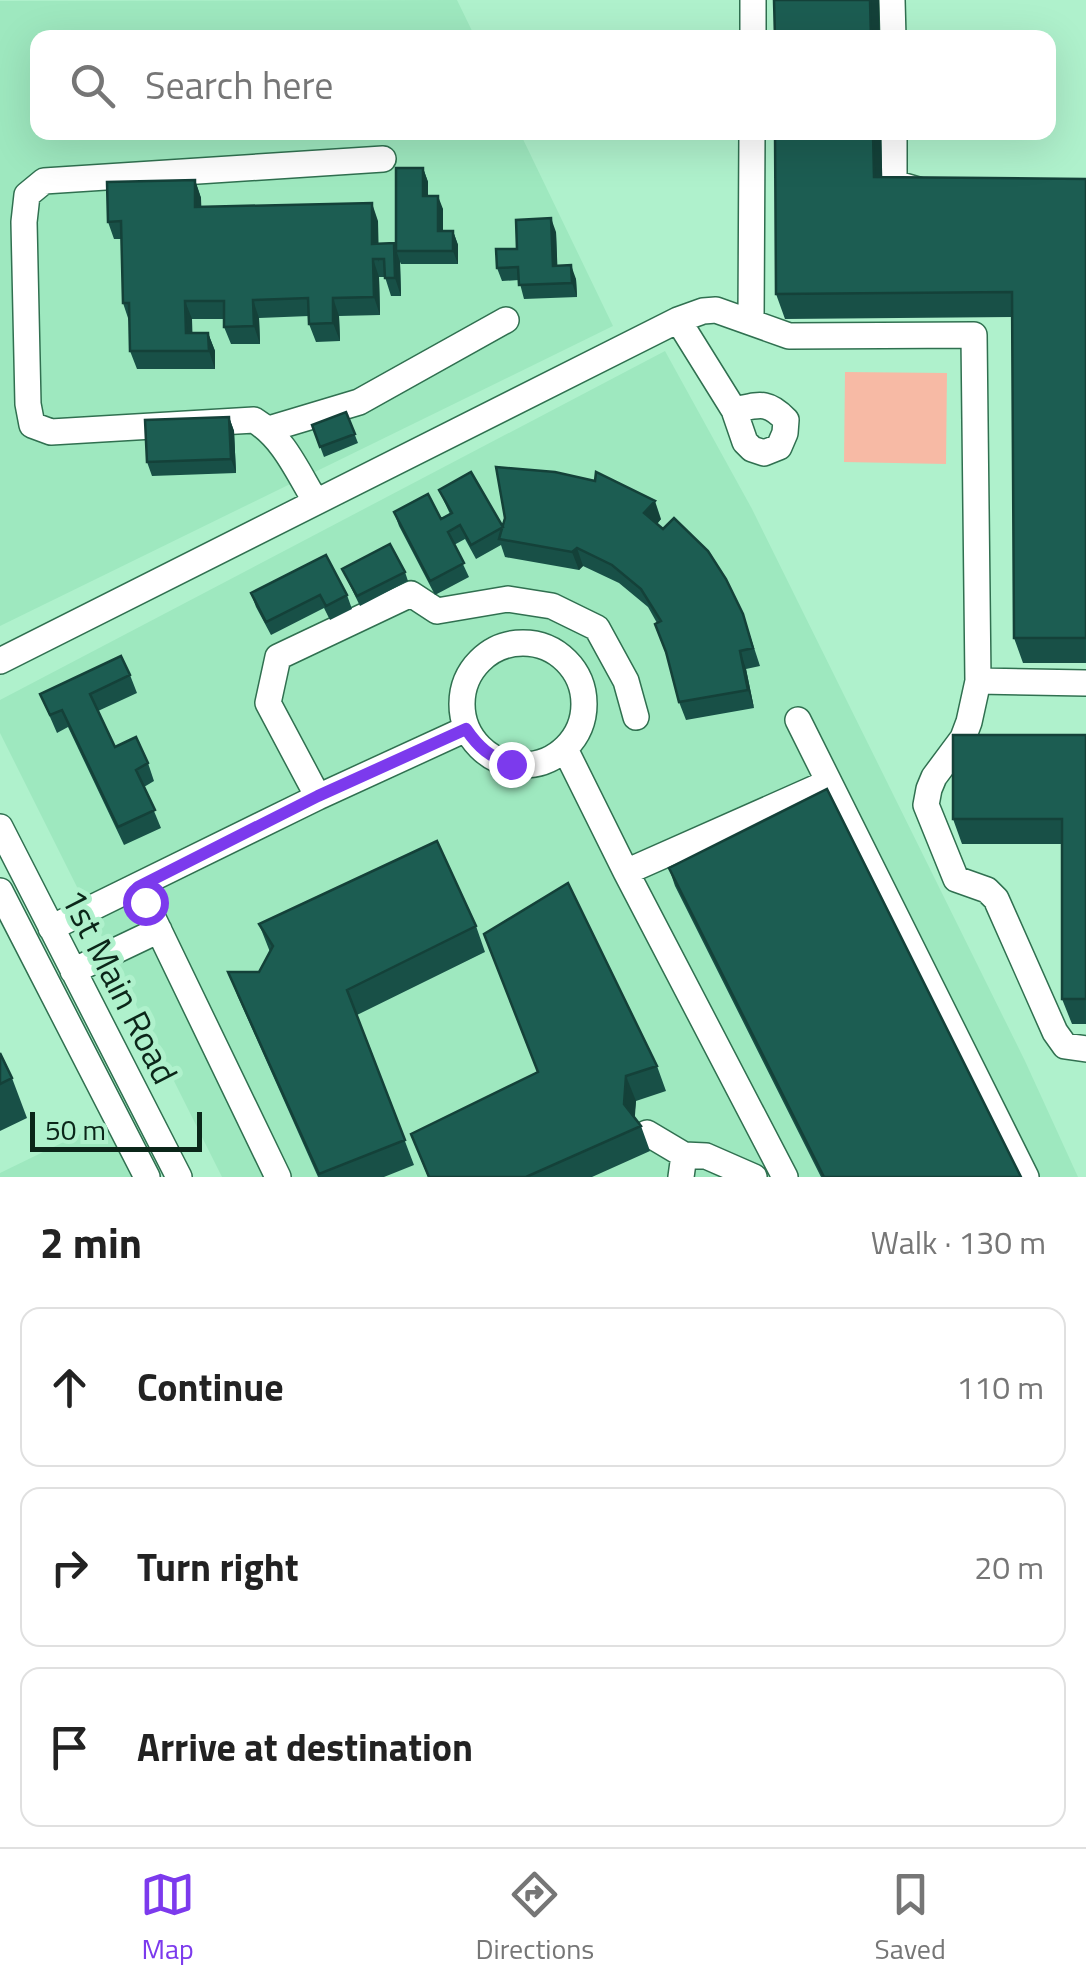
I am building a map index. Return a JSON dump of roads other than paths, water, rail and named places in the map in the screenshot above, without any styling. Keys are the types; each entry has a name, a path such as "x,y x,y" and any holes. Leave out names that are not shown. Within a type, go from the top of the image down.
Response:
{"street":[{"path":"753,0 753,30"},
{"path":"892,0 893,30"},
{"path":"750,321 752,140"},
{"path":"894,140 894,182 914,190 951,190"},
{"path":"316,502 281,444 269,429 254,420 50,432 32,426 12,243 26,195 44,180 382,159"},
{"path":"0,661 678,320 703,311 716,310 789,336 974,334 978,681 969,722 934,777 926,804 956,879 987,890 996,899 1064,1046 1086,1049"},
{"path":"269,429 359,402 506,320"},
{"path":"678,320 734,410"},
{"path":"318,796 268,704 278,657 412,594 437,610 508,599 552,606 596,628 626,681 636,717"},
{"path":"521,643 542,646 561,656 575,671 584,691 584,712 578,732 566,749 549,760 530,765 492,758 477,746 466,729 462,691 482,658 500,647 521,643"},
{"path":"978,681 1086,683"},
{"path":"798,720 1026,1177"},
{"path":"51,928 318,796 466,729"},
{"path":"566,749 785,1177"},
{"path":"626,872 829,782"},
{"name":"1st Main Road","path":"0,827 178,1177"},
{"path":"138,887 278,1177"},
{"name":"1st Main Road","path":"0,890 148,1177"},
{"path":"73,972 159,930"},
{"path":"647,1134 682,1166 706,1156 750,1176"}]}
